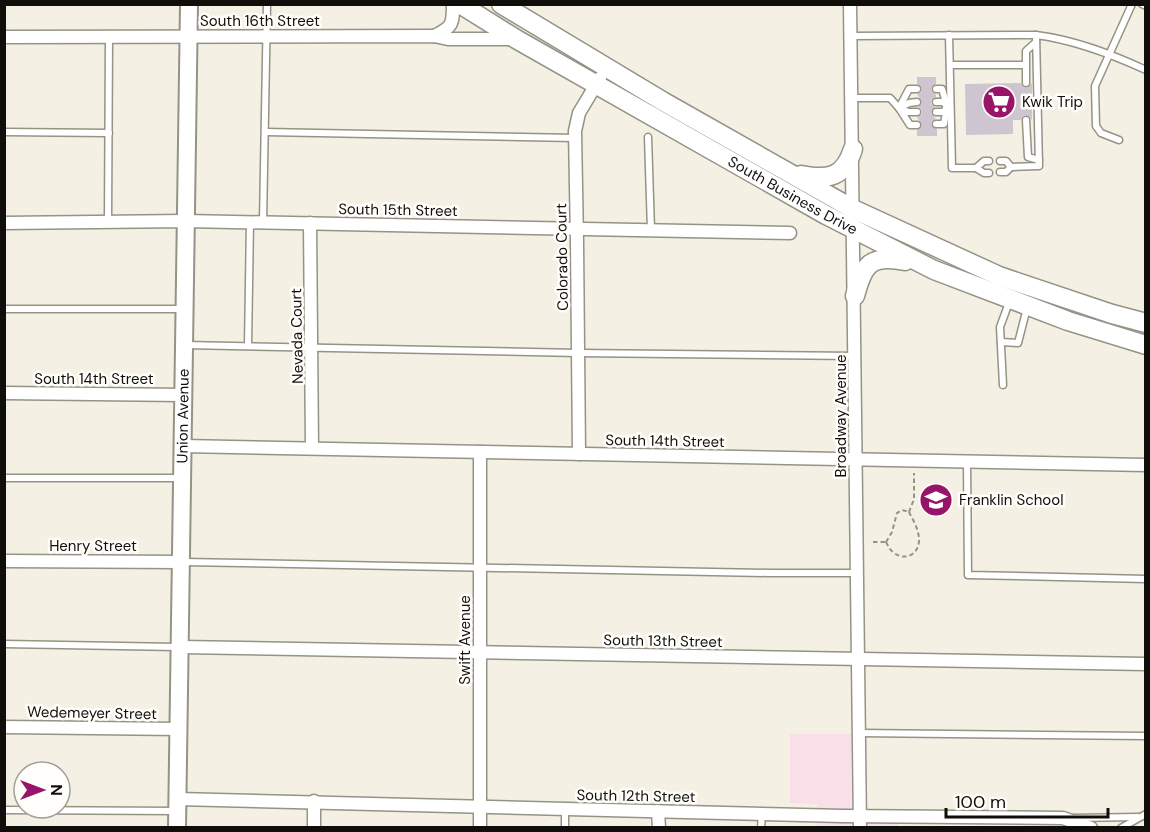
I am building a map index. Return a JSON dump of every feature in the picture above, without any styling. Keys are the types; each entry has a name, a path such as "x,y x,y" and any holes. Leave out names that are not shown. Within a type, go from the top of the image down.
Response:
{"main road":[{"name":"South Business Drive","path":"460,4 516,39 854,230 922,264 1068,321 1146,345"},
{"name":"South Business Drive","path":"501,4 853,209 999,276 1146,323"},
{"path":"792,174 817,178 834,175 845,167 853,149"},
{"path":"855,296 864,269 877,259 897,259 922,264"}],"street":[{"name":"Union Avenue","path":"177,812 189,4"},
{"path":"434,36 448,29 453,20 453,4"},
{"name":"Broadway Avenue","path":"850,4 860,822"},
{"name":"South 16th Street","path":"4,37 434,36 452,39 516,39"},
{"name":"Colorado Court","path":"579,454 575,138 577,116 606,67"},
{"name":"South 15th Street","path":"4,222 264,222 790,233"},
{"name":"Nevada Court","path":"310,223 312,448"},
{"name":"South 14th Street","path":"4,393 184,394"},
{"name":"South 14th Street","path":"183,446 1146,465"},
{"name":"Swift Avenue","path":"480,452 480,828"},
{"name":"Henry Street","path":"4,561 182,561"},
{"name":"South 13th Street","path":"181,647 1146,664"},
{"name":"Wedemeyer Street","path":"4,727 180,729"},
{"path":"314,801 314,828"},
{"name":"South 12th Street","path":"177,812 314,801 762,814 860,822 1063,818 1080,822 1091,828"},
{"path":"658,811 658,828"}],"lane":[{"path":"264,222 267,4"},
{"path":"1119,140 1101,133 1096,126 1095,86 1132,4"},
{"path":"949,35 952,168 976,168 984,173 989,172"},
{"path":"851,36 949,35 1036,39 1051,37 1109,53 1146,70"},
{"path":"108,221 109,37"},
{"path":"1026,83 1026,51 1036,39"},
{"path":"1000,172 1011,167 1039,166 1036,39"},
{"path":"950,65 1025,65"},
{"path":"899,108 909,89 917,89"},
{"path":"936,89 942,89 949,106 944,124 936,124"},
{"path":"852,98 890,98 910,125 917,125"},
{"path":"899,108 917,102"},
{"path":"936,102 943,102 949,106"},
{"path":"936,112 944,112 949,106"},
{"path":"899,108 908,112 917,112"},
{"path":"1026,120 1028,157 1039,160"},
{"path":"4,132 109,133"},
{"path":"266,132 575,138"},
{"path":"648,137 651,230"},
{"path":"976,168 984,161 989,161"},
{"path":"1000,161 1006,161 1011,167"},
{"path":"248,346 250,222"},
{"path":"1004,385 1000,342 1001,323 1010,300"},
{"path":"1000,342 1018,343 1028,306"},
{"path":"4,309 185,309"},
{"path":"185,345 855,356"},
{"path":"967,462 968,575 1146,579"},
{"path":"4,477 183,478"},
{"path":"182,561 857,573"},
{"path":"4,644 181,647"},
{"path":"859,733 1146,736"},
{"path":"565,809 565,828"},
{"path":"4,810 177,812"},
{"path":"761,828 762,814"},
{"path":"1121,828 1146,814"},
{"path":"1063,818 1138,817"}],"path":[{"path":"886,542 892,552 898,555 910,556 918,547 919,536 909,512 914,499 914,473"},
{"path":"886,542 893,530 898,512 902,510 909,512"},
{"path":"873,542 886,542"}],"shaded area":[{"path":"790,734 851,734 852,824 898,824 898,827 817,827 817,804 790,803"}],"building":[{"path":"917,77 936,77 936,84 931,88 936,97 931,100 931,104 935,107 931,113 936,119 931,125 937,129 937,136 917,136 917,130 922,126 917,117 922,114 922,110 918,107 922,102 917,94 922,88 917,84"},
{"name":"Kwik Trip","path":"1021,83 1027,88 1032,83 1032,120 1026,115 1021,120 1013,120 1013,134 966,135 965,84"}],"place":[{"name":"Kwik Trip","path":"999,102"},
{"name":"Franklin School","path":"936,500"}]}
